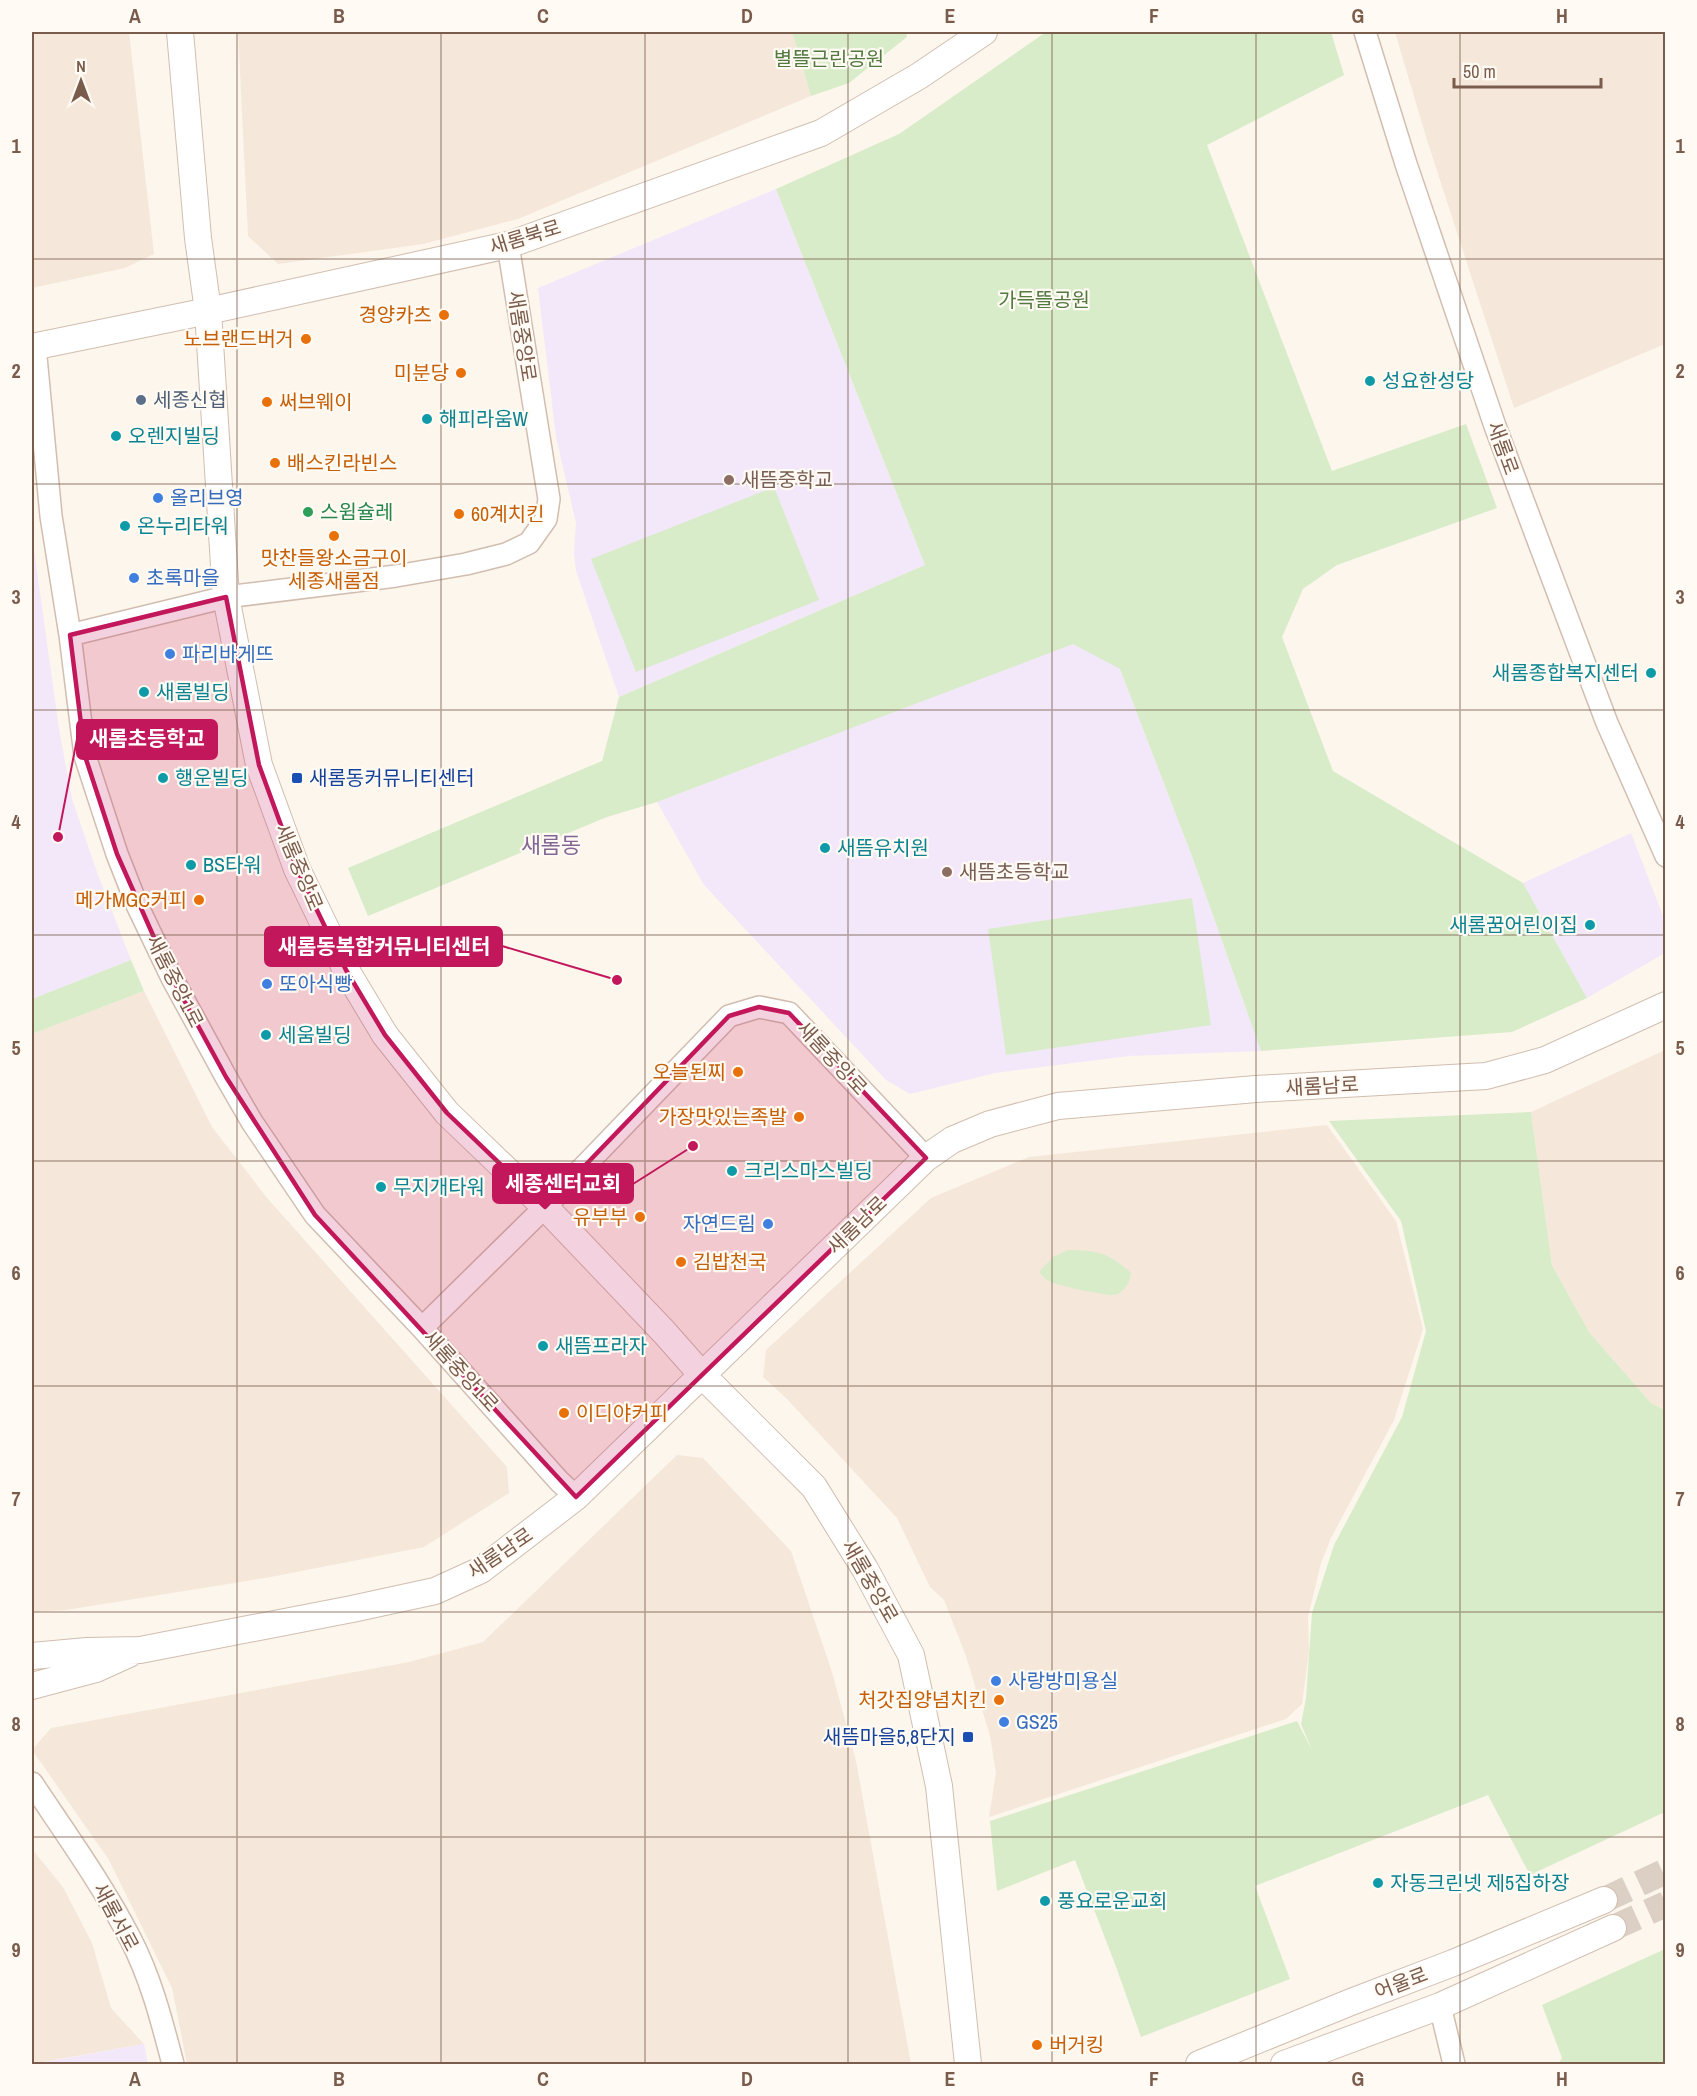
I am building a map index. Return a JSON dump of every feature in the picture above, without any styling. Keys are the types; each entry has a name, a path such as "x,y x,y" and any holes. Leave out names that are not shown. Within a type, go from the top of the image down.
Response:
{"street":[{"name":"새롬중앙로","path":"180,32 198,238 208,311 226,597 259,765 297,869 346,970 385,1035 447,1113 545,1207 702,1375 814,1487 865,1569 911,1655 939,1786 968,2064"},
{"name":"새롬북로","path":"33,346 208,311 508,245 821,133 919,76 984,32"},
{"name":"새롬로","path":"1365,32 1406,164 1495,426 1607,723 1665,856"},
{"name":"새롬중앙로","path":"226,597 396,576 466,564 506,554 529,543 546,519 549,500 508,245"},
{"name":"새롬중앙1로","path":"33,346 51,516 70,635 85,756 117,854 137,905 172,978 247,1113 315,1215 422,1328 551,1473 576,1497"},
{"path":"70,635 226,597"},
{"name":"새롬남로","path":"32,1656 87,1651 140,1650 435,1591 481,1570 576,1497 926,1158 952,1140 990,1124 1058,1106 1256,1089 1486,1076 1545,1060 1665,1005"},
{"name":"새롬중앙로","path":"545,1207 729,1016 759,1007 789,1013 926,1158"},
{"path":"422,1328 545,1207"},
{"name":"새롬남로","path":"32,1686 96,1669 140,1650"},
{"name":"새롬서로","path":"32,1783 88,1864 131,1940 158,2008 173,2064"},
{"name":"어울로","path":"1199,2064 1454,1963 1604,1900"},
{"name":"어울로","path":"1284,2064 1440,2006 1613,1928"},
{"path":"1440,2006 1454,2064"}],"highlighted area":[{"path":"226,597 259,765 297,869 346,970 385,1035 447,1113 545,1207 729,1016 759,1007 789,1013 926,1158 576,1497 315,1215 226,1077 172,978 117,854 85,756 70,635"}],"shaded area":[{"path":"32,32 129,32 154,254 125,268 32,288"},
{"path":"238,32 792,32 811,96 518,219 423,244 278,264 248,236"},
{"path":"1395,32 1665,32 1665,344 1514,408 1426,137"},
{"name":"새뜸중학교","path":"776,189 925,565 619,697 576,571 574,553 576,523 556,437 538,288"},
{"path":"32,535 59,729 72,799 131,960 32,999"},
{"name":"새뜸초등학교","path":"1073,643 1120,669 1193,859 1261,1051 1129,1056 995,1073 910,1094 886,1080 704,885 657,802"},
{"path":"1631,833 1665,921 1665,953 1587,998 1523,883"},
{"path":"144,991 212,1127 268,1199 507,1467 509,1493 424,1547 271,1577 66,1610 32,1612 32,1034"},
{"path":"1665,1050 1665,1410 1651,1403 1589,1332 1552,1265 1531,1112"},
{"path":"1327,1125 1396,1221 1423,1329 1394,1420 1331,1538 1321,1563 1308,1617 1309,1652 1302,1704 1286,1719 989,1817 996,1773 990,1736 966,1656 944,1600 930,1587 897,1518 787,1399 763,1377 766,1350 931,1198 1029,1157"},
{"path":"677,1455 703,1458 791,1551 832,1672 856,1761 911,2064 187,2064 172,1988 109,1860 32,1750 51,1728 409,1662 483,1642"},
{"path":"32,1849 63,1887 92,1943 111,2008 144,2044 32,2064"},
{"path":"144,2044 148,2064 34,2064"}],"green space":[{"name":"별뜰근린공원","path":"792,32 906,32 907,37 849,83 811,96"},
{"name":"가득뜰공원","path":"1046,32 1331,32 1344,75 1207,145 1332,471 1466,424 1497,508 1337,565 1303,589 1282,637 1333,771 1523,883 1587,998 1512,1032 1261,1051 1193,859 1120,669 1073,644 657,802 607,817 368,916 348,868 602,761 619,697 925,565 776,189 899,134"},
{"path":"774,487 819,600 636,672 591,559"},
{"path":"1192,898 1211,1025 1006,1055 988,929"},
{"path":"131,960 144,991 32,1034 32,999"},
{"path":"1531,1112 1552,1265 1589,1332 1651,1403 1665,1410 1665,1812 1530,1875 1488,1795 1255,1886 1290,1979 1141,2037 1075,1860 997,1891 990,1821 1297,1721 1312,1750 1301,1724 1306,1698 1312,1613 1334,1545 1402,1417 1426,1331 1401,1221 1329,1121"},
{"path":"1068,1250 1095,1252 1116,1261 1131,1273 1122,1292 1110,1295 1071,1288 1048,1280 1039,1272 1053,1257"},
{"path":"1665,1949 1665,2064 1558,2064 1562,2058 1542,2005"}],"tunnel":[{"path":"1604,1900 1666,1871"},
{"path":"1613,1928 1666,1904"}],"place":[{"name":"경양카츠","path":"444,315"},
{"name":"노브랜드버거","path":"306,339"},
{"name":"미분당","path":"461,373"},
{"name":"성요한성당","path":"1370,381"},
{"name":"세종신협","path":"141,400"},
{"name":"써브웨이","path":"267,402"},
{"name":"해피라움W","path":"427,419"},
{"name":"오렌지빌딩","path":"116,436"},
{"name":"배스킨라빈스","path":"275,463"},
{"name":"새뜸중학교","path":"729,480"},
{"name":"올리브영","path":"158,498"},
{"name":"스윔슐레","path":"308,512"},
{"name":"60계치킨","path":"459,514"},
{"name":"온누리타워","path":"125,526"},
{"name":"맛찬들왕소금구이 세종새롬점","path":"334,536"},
{"name":"초록마을","path":"134,578"},
{"name":"파리바게뜨","path":"170,654"},
{"name":"새롬종합복지센터","path":"1651,673"},
{"name":"새롬빌딩","path":"144,692"},
{"name":"행운빌딩","path":"163,778"},
{"name":"새롬동커뮤니티센터","path":"297,778"},
{"name":"새롬초등학교","path":"58,837"},
{"name":"새뜸유치원","path":"825,848"},
{"name":"BS타워","path":"191,865"},
{"name":"새뜸초등학교","path":"947,872"},
{"name":"메가MGC커피","path":"199,900"},
{"name":"새롬꿈어린이집","path":"1590,925"},
{"name":"새롬동복합커뮤니티센터","path":"617,980"},
{"name":"또아식빵","path":"267,984"},
{"name":"세움빌딩","path":"266,1035"},
{"name":"오늘된찌","path":"738,1072"},
{"name":"가장맛있는족발","path":"799,1117"},
{"name":"세종센터교회","path":"693,1146"},
{"name":"크리스마스빌딩","path":"732,1171"},
{"name":"무지개타워","path":"381,1187"},
{"name":"유부부","path":"640,1217"},
{"name":"자연드림","path":"768,1224"},
{"name":"김밥천국","path":"681,1262"},
{"name":"새뜸프라자","path":"543,1346"},
{"name":"이디야커피","path":"564,1413"},
{"name":"사랑방미용실","path":"996,1681"},
{"name":"처갓집양념치킨","path":"999,1700"},
{"name":"GS25","path":"1004,1722"},
{"name":"새뜸마을5,8단지","path":"968,1737"},
{"name":"자동크린넷 제5집하장","path":"1378,1883"},
{"name":"풍요로운교회","path":"1045,1901"},
{"name":"버거킹","path":"1037,2045"}],"district":[{"name":"새롬동","path":"551,845"}]}
